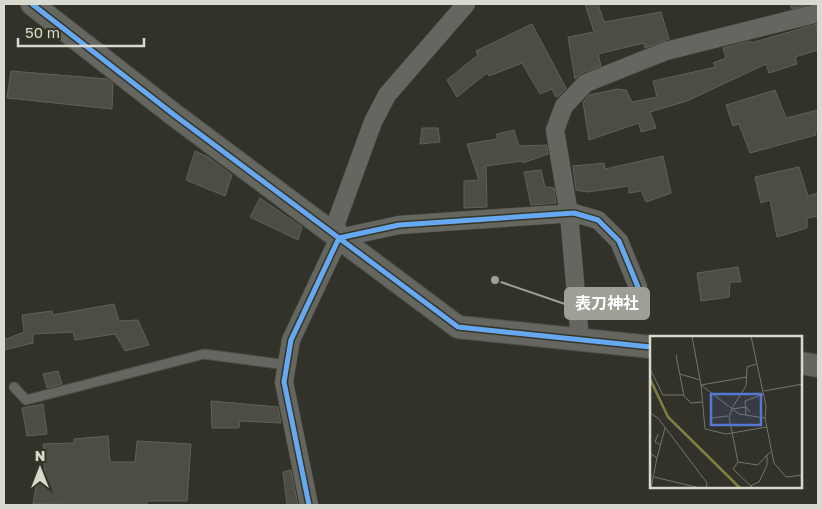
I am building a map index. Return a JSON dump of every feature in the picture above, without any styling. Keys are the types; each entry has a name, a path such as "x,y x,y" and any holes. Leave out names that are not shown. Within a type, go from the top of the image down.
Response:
{"street":[{"path":"32,4 173,114 458,327 650,347"},
{"path":"309,505 284,382 291,340 339,238 336,224 373,122 387,95 466,4"},
{"path":"580,340 568,214 555,130 564,106 586,84 666,51 818,13"},
{"path":"339,238 399,225 574,213 598,220 619,241 638,287"},
{"path":"802,363 818,366"}],"lane":[{"path":"14,387 26,400 204,354 287,364"}],"building":[{"path":"585,4 598,4 604,22 661,12 669,39 645,48 644,43 598,54 601,66 582,73 575,79 568,37 594,32"},
{"path":"790,4 811,4 792,9"},
{"path":"532,24 566,88 559,96 556,97 552,89 540,94 522,63 489,76 487,73 457,97 447,80 478,55 476,51"},
{"path":"817,24 818,50 795,57 797,64 769,73 766,64 687,101 650,112 656,128 641,132 639,123 589,140 583,102 589,95 617,89 626,90 632,102 657,97 653,81 716,67 713,63 726,58 723,48 750,41 751,43"},
{"path":"11,71 107,79 113,84 112,109 7,98"},
{"path":"775,90 786,118 818,110 818,131 815,132 816,135 750,153 739,124 733,126 726,105"},
{"path":"422,128 438,128 440,142 420,144"},
{"path":"514,130 519,146 547,145 548,154 523,163 522,161 486,166 487,207 464,208 464,181 479,180 467,144 497,139 497,134"},
{"path":"195,151 208,157 232,175 225,196 186,180"},
{"path":"663,156 671,193 646,202 641,191 629,193 629,186 587,192 576,190 573,166 604,163 605,169"},
{"path":"799,167 808,196 818,193 818,216 807,218 807,228 777,237 770,200 761,203 755,177"},
{"path":"541,170 545,187 554,188 556,203 531,205 524,172"},
{"path":"260,198 302,227 298,240 250,217"},
{"path":"738,267 741,282 730,282 729,297 701,301 697,273"},
{"path":"114,304 119,321 138,320 149,345 125,351 115,334 75,340 73,332 33,334 33,343 4,350 4,340 24,332 22,315 52,311 53,315"},
{"path":"58,371 62,384 47,388 43,374"},
{"path":"211,401 278,407 281,423 240,421 239,428 212,428"},
{"path":"43,404 47,434 27,436 22,408"},
{"path":"108,436 110,462 135,462 137,441 191,444 187,501 147,501 147,505 33,504 38,475 45,477 43,444 74,443 74,439"},
{"path":"291,470 298,505 287,505 283,472"}],"cycle path":[{"path":"32,4 173,114 458,327 650,347"},
{"path":"309,505 284,382 291,340 339,238 399,225 574,213 598,220 619,241 638,287"}],"place":[{"name":"表刀神社","path":"495,280"}]}
